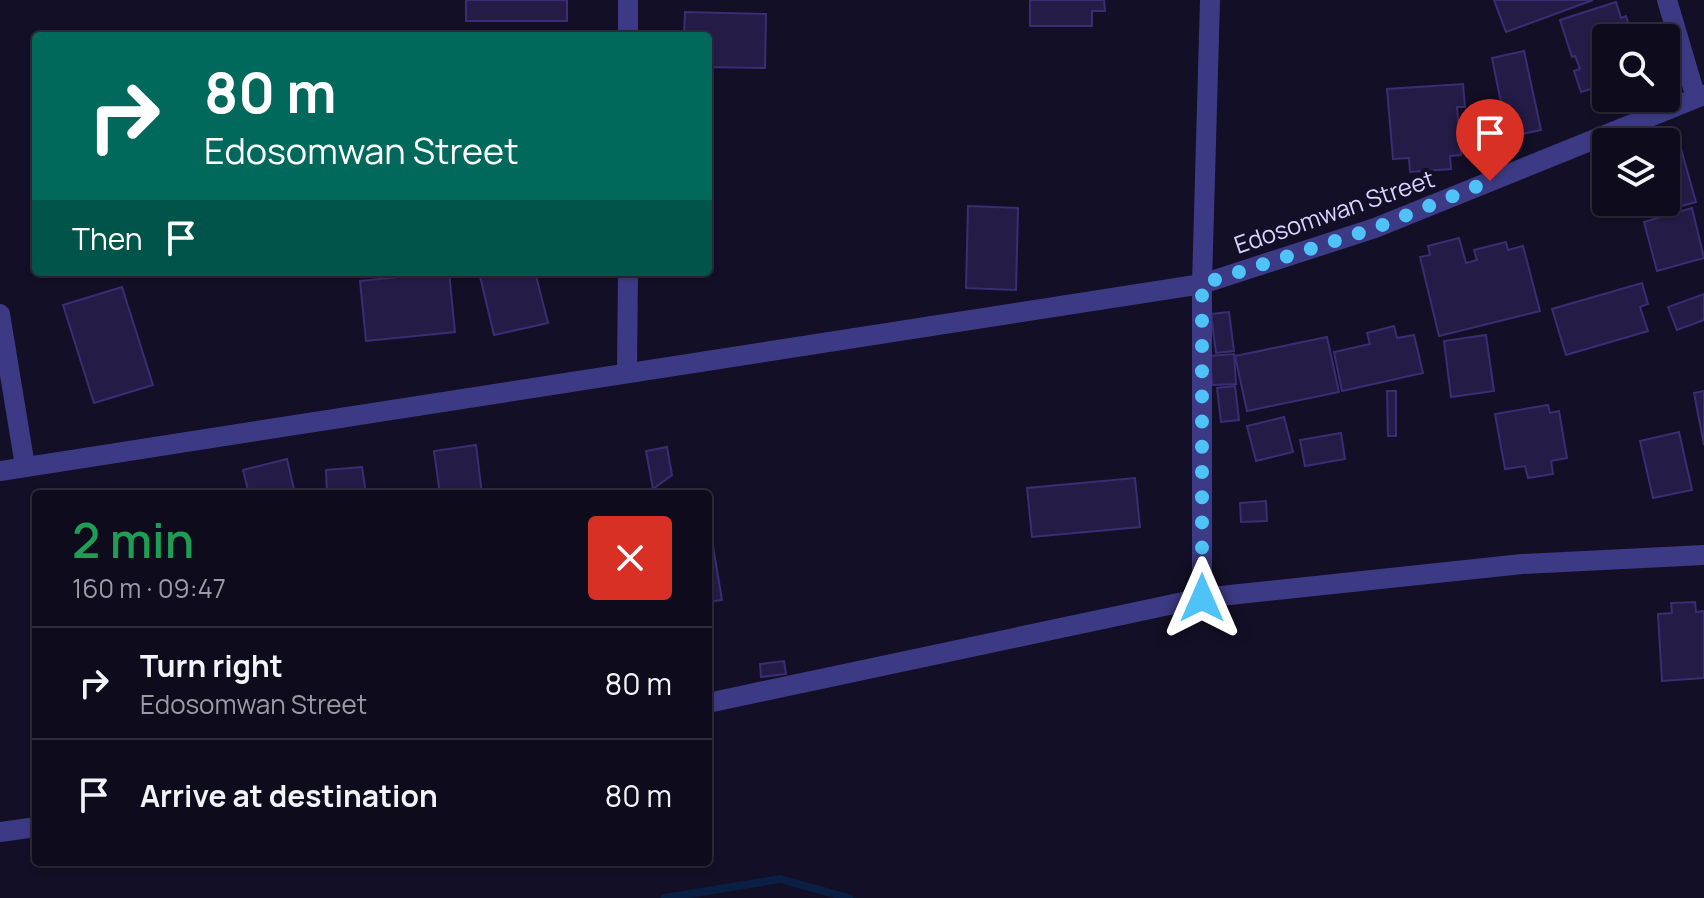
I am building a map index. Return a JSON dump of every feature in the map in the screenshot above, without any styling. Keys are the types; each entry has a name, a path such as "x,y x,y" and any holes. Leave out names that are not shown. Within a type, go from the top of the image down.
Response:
{"street":[{"path":"628,0 628,32"},
{"path":"1202,598 1202,284 1210,0"},
{"path":"1667,0 1701,100"},
{"name":"Edosomwan Street","path":"0,471 1202,284 1375,228 1701,100"},
{"path":"627,372 628,276"},
{"path":"0,314 25,466"},
{"path":"712,702 1202,598 1522,564 1704,555"},
{"path":"0,832 32,828"}],"building":[{"path":"466,0 567,0 567,21 466,21"},
{"path":"1030,0 1104,0 1105,11 1092,11 1092,26 1030,26"},
{"path":"1494,0 1593,0 1506,32"},
{"path":"1616,2 1621,18 1626,16 1629,24 1592,24 1592,89 1581,92 1574,71 1580,69 1575,56 1572,57 1560,20"},
{"path":"685,12 766,14 765,68 712,67 712,32 684,32"},
{"path":"1524,51 1541,130 1508,137 1492,58"},
{"path":"1463,84 1465,107 1457,107 1461,155 1450,156 1451,169 1410,172 1409,158 1393,159 1387,89"},
{"path":"1680,145 1696,202 1680,206"},
{"path":"968,206 1018,208 1016,290 966,288"},
{"path":"1692,208 1704,258 1657,271 1644,222 1665,216 1680,216 1680,212"},
{"path":"1459,238 1466,263 1477,260 1474,250 1506,242 1508,250 1523,246 1540,311 1439,336 1420,257 1430,255 1428,246"},
{"path":"449,276 455,332 366,341 360,281"},
{"path":"480,276 536,276 548,323 494,335"},
{"path":"1642,283 1648,304 1640,307 1648,331 1566,355 1552,309"},
{"path":"122,287 153,385 94,403 63,305"},
{"path":"1704,294 1704,320 1677,330 1668,307"},
{"path":"1229,312 1234,351 1216,353 1211,314"},
{"path":"1394,326 1397,338 1414,335 1423,373 1342,391 1334,352 1370,344 1367,333"},
{"path":"1486,335 1494,391 1451,397 1444,341"},
{"path":"1327,337 1339,392 1247,411 1235,356"},
{"path":"1234,354 1236,384 1212,385 1210,356"},
{"path":"1235,386 1239,420 1221,422 1217,388"},
{"path":"1387,391 1396,391 1396,436 1388,436"},
{"path":"1704,391 1704,445 1694,393"},
{"path":"1548,405 1550,413 1559,411 1567,458 1551,461 1553,474 1528,478 1525,466 1505,469 1495,414"},
{"path":"1284,417 1293,452 1256,461 1247,426"},
{"path":"1679,432 1692,490 1653,498 1640,441"},
{"path":"1341,433 1345,459 1305,466 1300,440"},
{"path":"476,445 482,490 439,490 434,451"},
{"path":"667,447 672,475 653,489 646,451"},
{"path":"287,459 294,490 248,490 243,470"},
{"path":"362,467 365,490 327,490 326,470"},
{"path":"1135,478 1140,527 1032,537 1027,488"},
{"path":"1266,501 1267,521 1241,522 1240,503"},
{"path":"712,540 722,600 712,601"},
{"path":"1695,602 1696,612 1704,611 1704,678 1662,681 1658,614 1672,613 1671,603"},
{"path":"784,661 786,674 761,677 760,664"}],"waterway":[{"path":"665,898 780,879 849,898"}],"route":[{"path":"1202,598 1202,284 1375,228 1490,181"}]}
